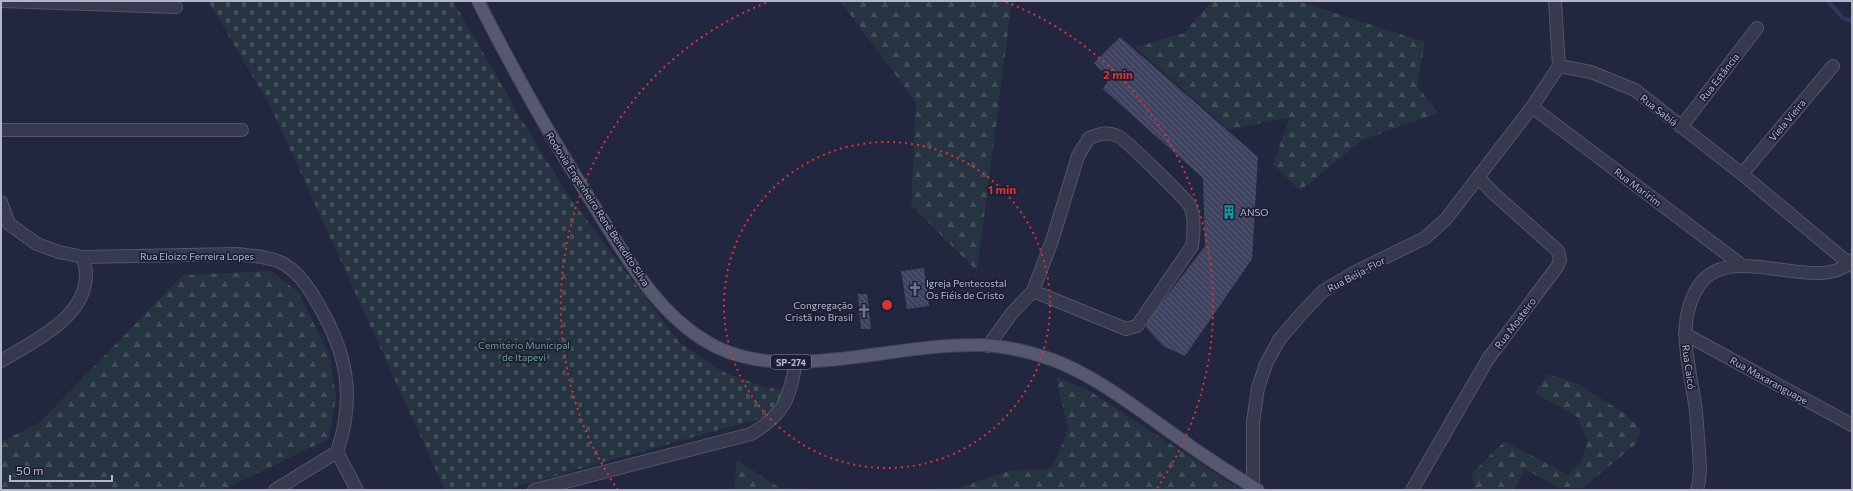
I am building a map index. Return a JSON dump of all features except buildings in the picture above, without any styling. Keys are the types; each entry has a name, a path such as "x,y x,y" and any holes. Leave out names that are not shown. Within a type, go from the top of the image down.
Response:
{"main road":[{"name":"Rodovia Engenheiro Renê Benedito Silva","path":"478,1 550,136 628,261 648,288 670,313 709,343 736,355 765,360 796,362 842,359 933,347 975,344 1008,348 1042,356 1080,373 1122,398 1172,434 1255,488"}],"street":[{"path":"1,1 176,7"},
{"path":"1479,178 1532,107 1560,66 1555,1"},
{"name":"Rua Estância","path":"1681,127 1757,28"},
{"name":"Rua Sabiá","path":"1560,66 1591,72 1635,90 1742,174 1851,263"},
{"name":"Viela Vieira","path":"1742,174 1833,66"},
{"name":"Rua Maririm","path":"1532,107 1743,266"},
{"path":"1,130 242,130"},
{"path":"988,346 1012,313 1033,291 1052,241 1078,156 1089,138 1106,132 1120,137 1172,186 1190,206 1194,230 1192,246 1137,326 1126,329 1033,291"},
{"name":"Rua Beija-Flor","path":"1255,488 1252,422 1258,388 1266,364 1279,340 1302,312 1323,291 1357,271 1425,238 1446,219 1479,178"},
{"name":"Rua Mosteiro","path":"1412,490 1488,359 1560,260 1558,250 1491,191 1479,178"},
{"name":"Rua Eloizo Ferreira Lopes","path":"1,202 5,227 37,244 59,252 83,257 237,254 262,257 281,262 294,271 308,286 322,311 338,345 345,370 348,406 344,432 337,452"},
{"path":"1,361 58,325 74,310 82,294 86,276 83,257"},
{"name":"Rua Caicó","path":"1696,490 1700,469 1698,439 1696,411 1688,369 1685,334 1690,304 1695,291 1702,281 1713,272 1728,266 1822,273 1839,270 1851,263"},
{"name":"Rua Maxaranguape","path":"1685,334 1852,425"},
{"path":"534,490 751,434 774,419 783,408 791,386 796,362"},
{"path":"275,490 337,452 357,490"}],"green space":[{"name":"Cemitério Municipal de Itapevi","path":"208,1 453,1 523,122 567,194 680,343 721,371 767,388 784,389 779,402 765,417 504,490 445,490 270,105"},
{"path":"840,1 1012,1 977,271 911,205 916,102"},
{"path":"1212,1 1298,1 1425,42 1417,86 1438,113 1362,140 1300,191 1273,164 1290,117 1229,130 1135,47 1184,33"},
{"path":"271,271 298,292 330,356 336,397 329,439 222,490 1,490 1,442 40,422 183,275"},
{"path":"1548,374 1578,384 1621,411 1641,429 1636,444 1582,488 1557,487 1523,468 1522,475 1514,490 1474,490 1472,473 1505,441 1568,475 1581,462 1588,441 1577,417 1535,393"},
{"path":"1056,377 1088,390 1241,490 915,490 958,488 1008,471 1052,468 1068,430"},
{"path":"737,460 780,488 839,490 734,490"}],"waterway":[{"path":"1828,1 1843,18 1852,21"}],"place":[{"name":"ANSO","path":"1229,212"},
{"name":"Igreja Pentecostal Os Fiéis de Cristo","path":"915,289"},
{"name":"Congregação Cristã no Brasil","path":"864,311"}]}
